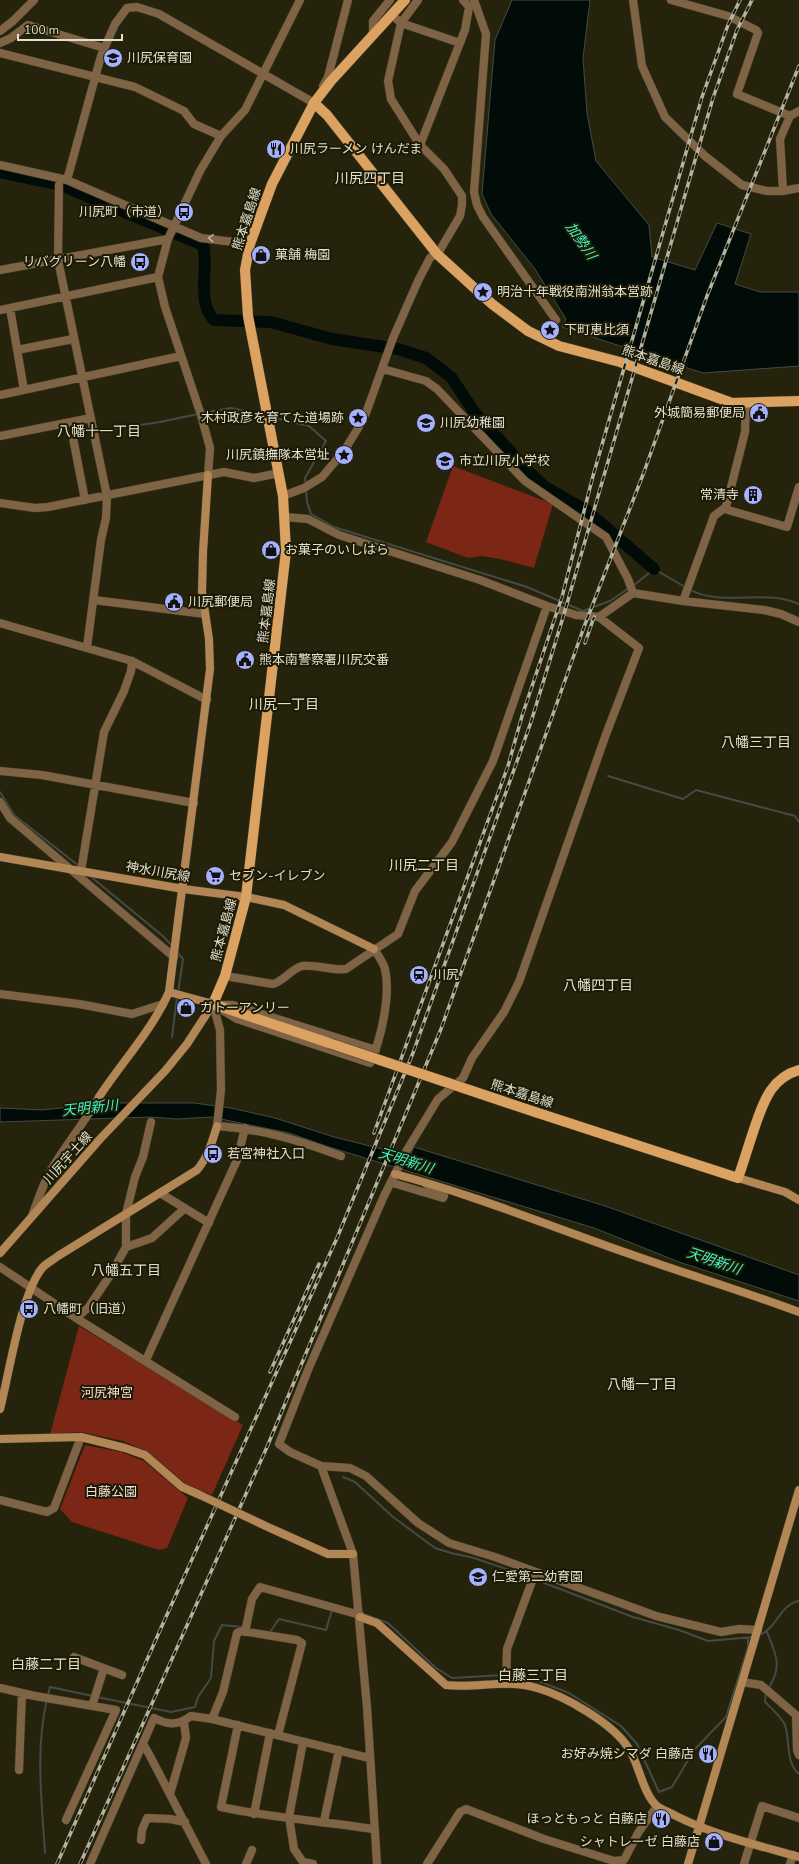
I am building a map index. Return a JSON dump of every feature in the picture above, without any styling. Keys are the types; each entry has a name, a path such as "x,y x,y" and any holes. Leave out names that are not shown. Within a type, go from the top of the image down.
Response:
{"main road":[{"name":"熊本嘉島線","path":"405,0 373,34 314,103 272,184 250,244 246,270 248,316 283,496 285,517 284,576 246,897 225,976 213,1004 328,1044 738,1178"},
{"name":"熊本嘉島線","path":"314,103 327,115 437,254 492,304 516,323 543,339 559,346 643,369 732,403 799,402"},
{"path":"738,1178 771,1090 790,1073 799,1070"}],"street":[{"path":"0,31 13,21 34,0"},
{"path":"32,1216 42,1188 52,1169 163,1004 169,992 210,669 209,640 202,592 203,552 210,448 201,415 165,307 158,277 168,239 200,171 221,136 246,110 300,0"},
{"path":"67,180 104,48 115,24 128,8 137,7 159,14 314,103 328,77 348,0"},
{"path":"373,34 373,21 390,0"},
{"path":"283,496 304,488 322,477 344,451 366,413 388,357 393,338 430,258 437,254 460,216 462,200 444,169 420,145 392,99 389,89 388,81 402,23 418,0"},
{"path":"420,145 442,93 465,30 469,7 463,0"},
{"path":"474,0 486,34 474,192 477,205 483,217 556,320"},
{"path":"633,0 642,66 665,117 705,156 742,185 767,191 783,191 799,188"},
{"path":"671,0 728,16 756,30 758,33 737,94 790,116"},
{"path":"392,15 402,23 460,43"},
{"path":"0,43 11,38 28,25 104,48"},
{"path":"0,53 134,87 184,111 194,124 221,136"},
{"path":"783,191 780,138 790,116 799,111"},
{"path":"0,165 67,180 201,238 250,244"},
{"path":"59,185 58,260 64,297 107,496 106,518 101,540 87,647"},
{"path":"0,270 168,239"},
{"path":"0,310 158,277"},
{"path":"10,308 24,390"},
{"path":"17,350 73,338"},
{"path":"0,395 181,356"},
{"path":"383,369 426,382 437,390 525,480 606,537 628,579 633,593"},
{"path":"684,599 714,516 726,507 745,432 746,403"},
{"path":"0,436 91,418"},
{"path":"73,438 85,500"},
{"path":"0,503 35,508 107,496 224,472 254,478 279,473"},
{"path":"726,507 728,510 787,527 799,487"},
{"path":"285,517 308,519 340,535 480,580 547,606 576,615 599,617 639,648 605,737 519,982 504,1012 472,1058 463,1078 438,1099 407,1150 308,1370 279,1444 290,1452 321,1466 350,1468 366,1476 418,1522 449,1543 494,1557 656,1616 721,1632 739,1629 758,1630"},
{"path":"599,617 633,593 764,610 781,614 799,622"},
{"path":"94,600 205,614"},
{"path":"225,976 273,984 280,982 301,967 311,966 337,970 346,969 398,934 416,891 452,842 493,761 547,606"},
{"path":"0,623 132,661 207,700"},
{"path":"81,871 104,732 124,691 131,672 132,661"},
{"path":"0,771 42,775 194,803"},
{"path":"0,802 10,818 174,957"},
{"name":"神水川尻線","path":"0,857 183,889 246,897 284,906 374,949"},
{"path":"213,1004 237,1019 370,1063 376,1050 386,1002 384,968 374,949"},
{"path":"169,992 213,1004 233,1005 376,1050"},
{"path":"0,994 79,1004 132,1014 163,1004"},
{"path":"0,1409 31,1288 43,1267 197,1170 210,1151 217,1126 221,1090 220,1030 213,1004"},
{"name":"川尻宇土線","path":"0,1253 116,1123 143,1095 187,1044 213,1004"},
{"path":"76,1318 92,1302 111,1274 126,1247 126,1214 135,1177 143,1157 151,1122"},
{"path":"217,1126 245,1128 296,1139 341,1156"},
{"path":"146,1360 237,1160 245,1128"},
{"path":"396,1173 507,1209 629,1254 748,1293 799,1312"},
{"path":"738,1178 785,1192 799,1200"},
{"path":"393,1183 443,1198 444,1196 424,1182"},
{"path":"160,1193 209,1223"},
{"path":"126,1247 152,1238 185,1208"},
{"path":"0,1267 76,1318 146,1360 235,1417"},
{"path":"0,1439 81,1437 125,1448 145,1456 182,1487 270,1528 328,1554 353,1554"},
{"path":"0,1500 47,1512 54,1508 81,1437"},
{"path":"321,1466 353,1554 360,1616 370,1758 373,1829 377,1864"},
{"path":"688,1864 799,1490"},
{"path":"506,1684 507,1649 535,1573"},
{"path":"245,1632 252,1599 260,1587 360,1616 377,1623 446,1685 460,1687 516,1683 537,1688 561,1698 606,1724 629,1748 646,1788 657,1806 699,1828 796,1856 790,1864"},
{"path":"212,1719 223,1692 237,1633 245,1632 297,1640 302,1643 274,1734 254,1814"},
{"path":"74,1657 122,1675"},
{"path":"92,1706 104,1668"},
{"path":"742,1682 761,1685 796,1715 797,1750 799,1755"},
{"path":"0,1688 116,1710 66,1820"},
{"path":"18,1770 22,1693"},
{"path":"90,1864 154,1718 164,1724 177,1724 184,1722 192,1716 212,1719 370,1758"},
{"path":"170,1794 186,1738 184,1722"},
{"path":"238,1725 221,1807 254,1814 324,1821 373,1829"},
{"path":"303,1742 289,1818 294,1848 303,1862 313,1864"},
{"path":"143,1744 206,1864"},
{"path":"324,1821 339,1750"},
{"path":"427,1864 460,1812 466,1809 544,1839 614,1861 624,1860 638,1834 657,1806"},
{"path":"744,1864 762,1806 799,1818"},
{"path":"141,1840 142,1830 147,1818 170,1819 184,1822"},
{"path":"246,1864 252,1850"}],"green space":[{"path":"453,466 553,504 534,568 482,556 468,558 426,542"},
{"name":"河尻神宮","path":"79,1326 243,1425 212,1495 186,1484 148,1452 123,1441 81,1432 50,1434"},
{"name":"白藤公園","path":"85,1445 121,1452 144,1461 188,1498 167,1548 159,1550 72,1522 60,1509"}],"water":[{"name":"加勢川","path":"512,0 590,0 583,58 587,113 596,161 649,225 652,257 695,270 717,223 751,234 735,284 760,292 799,292 799,366 703,373 562,327 566,319 535,269 491,214 482,194 495,40"},
{"name":"天明新川","path":"104,1103 194,1103 231,1108 275,1118 334,1137 410,1156 414,1147 605,1206 799,1275 799,1301 679,1262 594,1228 329,1147 289,1133 211,1117 177,1119 150,1117 0,1122 0,1108 43,1110"}],"waterway":[{"path":"0,172 61,185 203,245 205,264 204,294 209,313 214,320 271,322 332,339 398,349 426,358 451,377 475,413 527,470 545,487 587,511 654,569"},
{"path":"203,413 231,408 263,415"},
{"path":"113,429 160,422 198,414"},
{"path":"271,417 309,426 326,441 305,478 306,484"},
{"path":"306,490 307,502 311,514 334,527 527,587 583,611 610,601 629,588"},
{"path":"633,586 654,569 685,587"},
{"path":"689,589 715,597 773,598 799,604"},
{"path":"608,776 683,799 696,790 795,816 799,822"},
{"path":"0,792 14,815 79,866"},
{"path":"90,876 164,937 173,947"},
{"path":"177,952 183,959 178,993"},
{"path":"172,1037 177,997"},
{"path":"343,1477 355,1482 393,1517 435,1548 474,1558 530,1577"},
{"path":"534,1579 633,1617 679,1630 708,1641 753,1637"},
{"path":"759,1635 770,1628 787,1607 799,1601"},
{"path":"270,1632 279,1619 326,1630 332,1610"},
{"path":"361,1613 388,1623 436,1668 452,1678 505,1675"},
{"path":"97,1697 171,1712 195,1707 198,1697 211,1678 214,1641 222,1625 242,1627"},
{"path":"767,1632 773,1647 777,1667 773,1681 768,1689"},
{"path":"509,1675 541,1682 569,1693 621,1726 637,1744 659,1792 672,1787 694,1750 726,1717 748,1647 748,1638"},
{"path":"48,1695 50,1687 93,1696"},
{"path":"766,1692 765,1702 784,1723 791,1763 799,1774"},
{"path":"45,1853 40,1757 43,1718 47,1699"}],"railway":[{"path":"374,1133 508,766 522,716 562,597 593,476 702,97 728,25 740,0"},
{"path":"57,1864 161,1628 337,1238 413,1053 531,722 564,614 713,98 737,30 752,0"},
{"path":"80,1864 267,1447 441,1029 584,627 644,472 707,296 799,66"},
{"path":"585,643 594,617"},
{"path":"270,1372 319,1264"}],"place":[{"name":"川尻保育園","path":"113,58"},
{"name":"川尻ラーメン けんだま","path":"276,149"},
{"name":"川尻町（市道）","path":"184,212"},
{"name":"菓舗 梅園","path":"261,255"},
{"name":"リバグリーン八幡","path":"140,262"},
{"name":"明治十年戦役南洲翁本営跡","path":"483,292"},
{"name":"下町恵比須","path":"550,330"},
{"name":"外城簡易郵便局","path":"759,413"},
{"name":"木村政彦を育てた道場跡","path":"358,418"},
{"name":"川尻幼稚園","path":"426,423"},
{"name":"川尻鎮撫隊本営址","path":"344,455"},
{"name":"市立川尻小学校","path":"445,461"},
{"name":"常清寺","path":"753,495"},
{"name":"お菓子のいしはら","path":"271,550"},
{"name":"川尻郵便局","path":"174,602"},
{"name":"熊本南警察署川尻交番","path":"245,660"},
{"name":"セブン-イレブン","path":"215,876"},
{"name":"川尻","path":"419,975"},
{"name":"ガトーアンリー","path":"186,1008"},
{"name":"若宮神社入口","path":"213,1154"},
{"name":"八幡町（旧道）","path":"29,1309"},
{"name":"仁愛第二幼育園","path":"478,1577"},
{"name":"お好み焼シマダ 白藤店","path":"708,1754"},
{"name":"ほっともっと 白藤店","path":"661,1819"},
{"name":"シャトレーゼ 白藤店","path":"714,1842"}],"district":[{"name":"川尻四丁目","path":"370,178"},
{"name":"八幡十一丁目","path":"99,431"},
{"name":"川尻一丁目","path":"284,704"},
{"name":"八幡三丁目","path":"756,742"},
{"name":"川尻二丁目","path":"424,865"},
{"name":"八幡四丁目","path":"598,985"},
{"name":"八幡五丁目","path":"126,1270"},
{"name":"八幡一丁目","path":"642,1384"},
{"name":"白藤二丁目","path":"46,1664"},
{"name":"白藤三丁目","path":"533,1675"}]}
